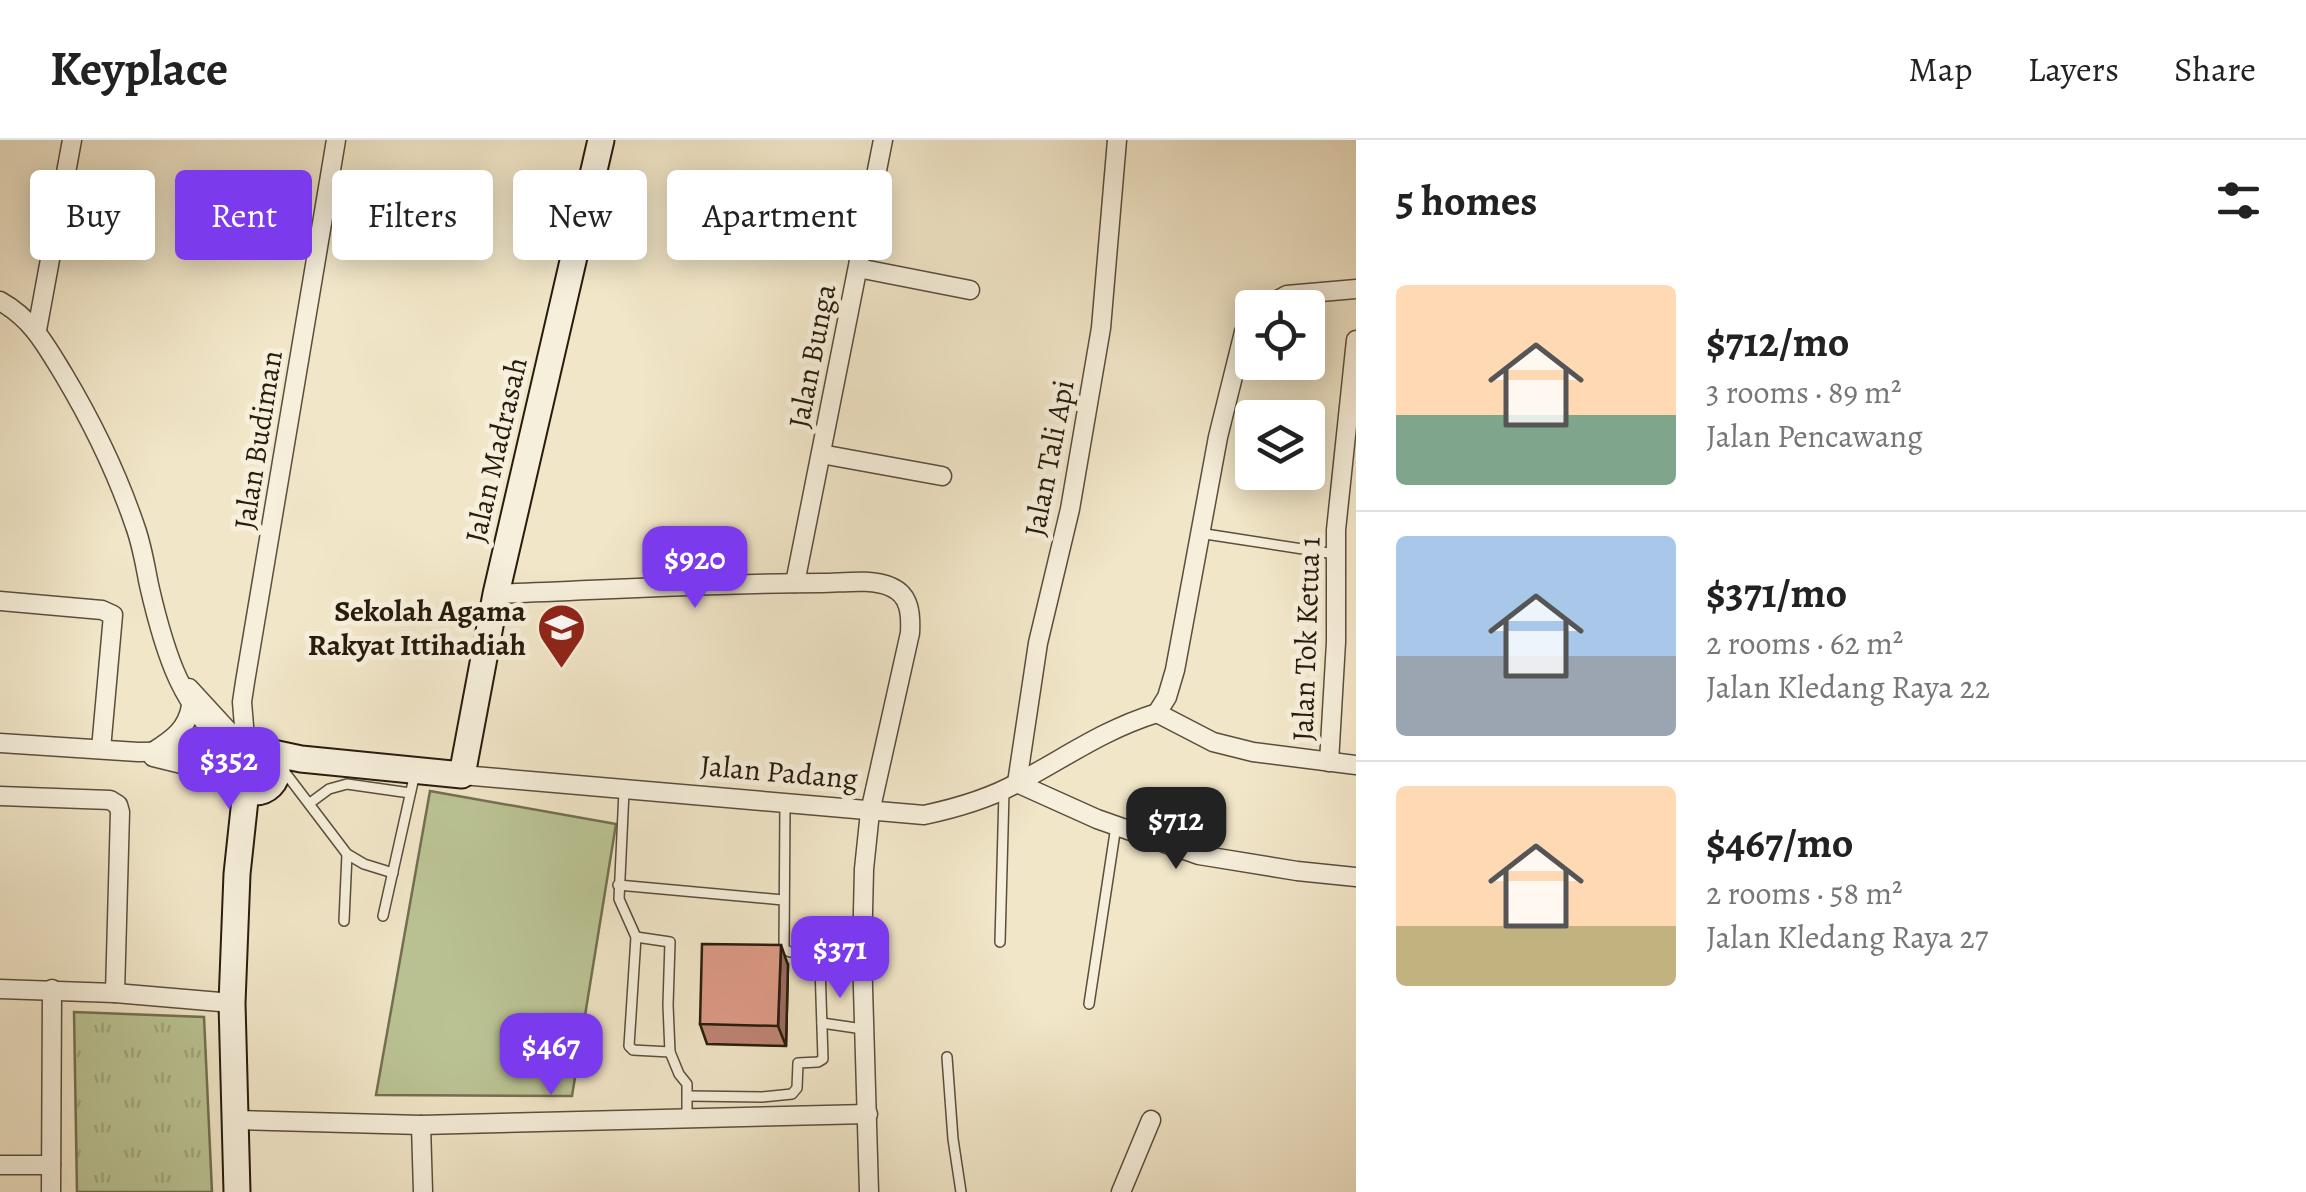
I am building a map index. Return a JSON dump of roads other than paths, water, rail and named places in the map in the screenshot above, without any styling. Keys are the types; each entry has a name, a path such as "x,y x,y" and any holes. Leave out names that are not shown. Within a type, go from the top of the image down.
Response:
{"street":[{"path":"36,330 72,140"},
{"name":"Jalan Budiman","path":"256,770 242,702 336,140"},
{"name":"Jalan Madrasah","path":"462,775 496,594 601,140"},
{"name":"Jalan Bunga","path":"796,583 883,140"},
{"name":"Jalan Tali Api","path":"1011,786 1038,643 1070,509 1101,328 1117,140"},
{"path":"858,268 970,290"},
{"path":"1325,292 1356,289"},
{"path":"0,301 36,330 112,466 136,529 173,671 220,742 256,770 259,809 250,852 238,874 232,1003 237,1192"},
{"name":"Jalan Tok Ketua 1","path":"1329,762 1336,642 1335,554 1347,513 1356,340"},
{"path":"1235,368 1218,437 1175,670 1158,712 1213,742 1253,752 1356,765"},
{"path":"821,454 942,476"},
{"path":"496,594 796,583 881,584 895,588 906,599 911,614 910,633 870,812 864,869 862,954 868,1192"},
{"path":"0,601 102,610 112,615 101,749"},
{"path":"196,702 230,697 245,682"},
{"path":"146,752 180,732 196,702"},
{"name":"Jalan Padang","path":"256,770 302,759 373,766 413,782 462,775 924,815 967,805 1011,786 1091,740 1158,712"},
{"path":"0,743 146,752 165,761 256,770"},
{"path":"1011,786 1199,855 1356,877"},
{"path":"0,796 110,800 118,804 116,993"},
{"path":"0,989 232,1003"},
{"path":"51,1192 52,990"},
{"path":"235,1120 421,1125 868,1114"},
{"path":"1122,1192 1151,1120"},
{"path":"421,1125 423,1192"},
{"path":"0,1165 50,1165"}],"lane":[{"path":"1199,533 1335,554"},
{"path":"256,770 310,803 346,854 392,873"},
{"path":"310,803 329,789 347,784 413,782 383,916"},
{"path":"1000,942 1011,786"},
{"path":"624,791 619,899 636,937 630,1046 633,1050 670,1052"},
{"path":"786,804 784,949 862,954"},
{"path":"1089,1004 1116,826"},
{"path":"344,921 346,854"},
{"path":"618,884 783,900"},
{"path":"636,937 670,942 670,1052 687,1084 687,1118"},
{"path":"688,1096 792,1094 798,1063 823,1060 820,966"},
{"path":"822,1023 865,1030"},
{"path":"947,1057 961,1192"}],"place":[{"name":"Sekolah Agama Rakyat Ittihadiah","path":"561,670"}]}
